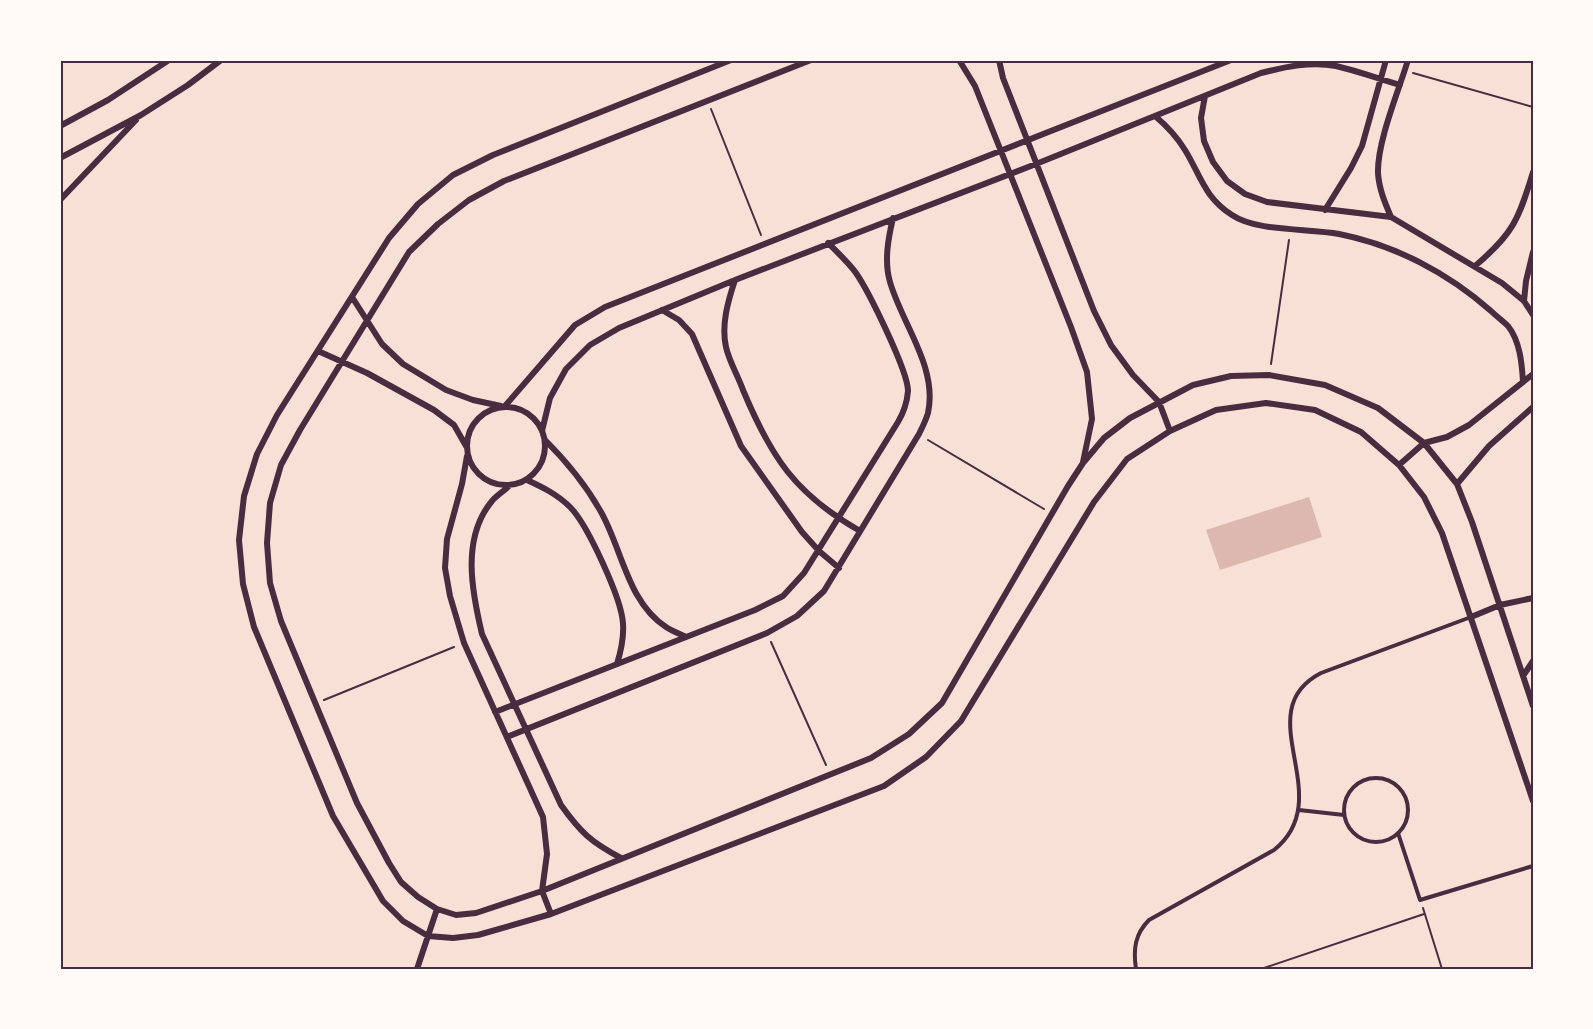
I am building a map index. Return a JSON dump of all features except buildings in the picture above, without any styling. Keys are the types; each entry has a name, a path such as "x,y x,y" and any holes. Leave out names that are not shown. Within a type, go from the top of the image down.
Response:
{"street":[{"path":"60,126 108,100 169,60"},
{"path":"62,158 141,115 188,85 220,60"},
{"path":"731,60 493,155 453,176 418,204 396,230 352,297 277,415 257,454 244,496 239,540 243,584 254,627 333,816 383,901 404,921 428,936 453,938 478,935 551,914 884,786 926,757 961,721 1094,502 1127,459 1170,431 1216,410 1266,403 1315,410 1361,432 1399,465 1424,497 1442,533 1533,801"},
{"path":"812,60 504,181 469,200 438,224 410,252 300,430 281,465 270,503 267,543 270,583 281,621 357,803 401,882 418,897 437,909 456,915 476,913 542,891 871,758 909,734 942,703 1083,463 1104,438 1130,418 1193,385 1231,376 1269,375 1325,385 1378,408 1424,443 1456,484 1472,522 1533,706"},
{"path":"959,60 975,86 1087,372 1092,419 1083,463"},
{"path":"999,60 1003,78 1098,320 1111,345 1133,375 1159,402 1170,431"},
{"path":"551,914 542,891 547,854 543,817 464,643 450,596 445,568 447,539 467,456 468,432 476,420 487,411 503,406 530,380 550,351 575,325 605,307 1231,60"},
{"path":"1325,210 1362,146 1386,60"},
{"path":"1391,217 1382,196 1378,172 1380,149 1408,60"},
{"path":"542,431 550,398 566,369 590,345 619,328 735,280 1036,164 1261,73 1286,67 1335,66 1400,86"},
{"path":"1205,96 1202,118 1204,141 1213,162 1227,181 1245,194 1268,202 1391,217 1502,283 1524,301 1533,315"},
{"path":"60,200 141,115"},
{"path":"1155,116 1172,132 1186,151 1211,198 1233,216 1261,227 1339,234 1386,247 1431,267 1472,294 1508,327 1520,354 1523,382"},
{"path":"1475,266 1511,231 1522,209 1533,172"},
{"path":"507,737 767,633 797,616 824,591 919,434 928,413 929,387 922,361 889,281 888,239 893,218"},
{"path":"495,712 755,610 783,596 804,573 902,416 908,390 904,370 868,293 844,258 828,243"},
{"path":"1524,301 1533,252"},
{"path":"735,280 728,302 725,324 726,348 759,429 780,463 806,494 838,519 860,531"},
{"path":"352,297 382,344 403,364 446,390 473,400 517,408 528,413 542,431 545,440 544,456 538,469 527,480 509,486 492,501 479,520 473,543 472,573 475,604 482,634 561,805 577,828 597,845 621,858"},
{"path":"662,310 679,320 692,334 741,446 770,489 819,551 839,568"},
{"path":"318,351 391,385 434,410 454,425 466,446"},
{"path":"1399,465 1424,443 1447,437 1469,425 1533,374"},
{"path":"1456,484 1489,446 1533,406"},
{"path":"545,440 567,462 603,514 635,589 647,610 665,626 686,637"},
{"path":"467,456 473,468 483,478 495,484 509,486"},
{"path":"527,480 550,491 571,507 586,528 617,600 623,621 623,643 617,664"},
{"path":"1471,617 1500,605 1533,597"},
{"path":"1523,676 1533,661"},
{"path":"417,969 437,909"}],"lane":[{"path":"1136,969 1135,945 1138,934 1149,920 1274,850 1289,834 1299,810 1300,785 1289,721 1292,704 1300,689 1321,673 1471,617"},
{"path":"1372,778 1393,783 1401,790 1408,810 1407,820 1398,833 1384,842 1373,842 1354,834 1347,825 1344,815 1347,795 1362,781 1372,778"},
{"path":"1299,810 1344,815"},
{"path":"1398,833 1420,900 1533,866"}],"path":[{"path":"1405,71 1533,107"},
{"path":"708,101 765,244"},
{"path":"1269,375 1291,228"},
{"path":"919,434 1052,514"},
{"path":"767,633 830,774"},
{"path":"315,703 464,643"},
{"path":"1420,900 1442,969"},
{"path":"1261,969 1424,914"}],"shaded area":[{"path":"1309,497 1322,537 1220,570 1206,530"}]}
